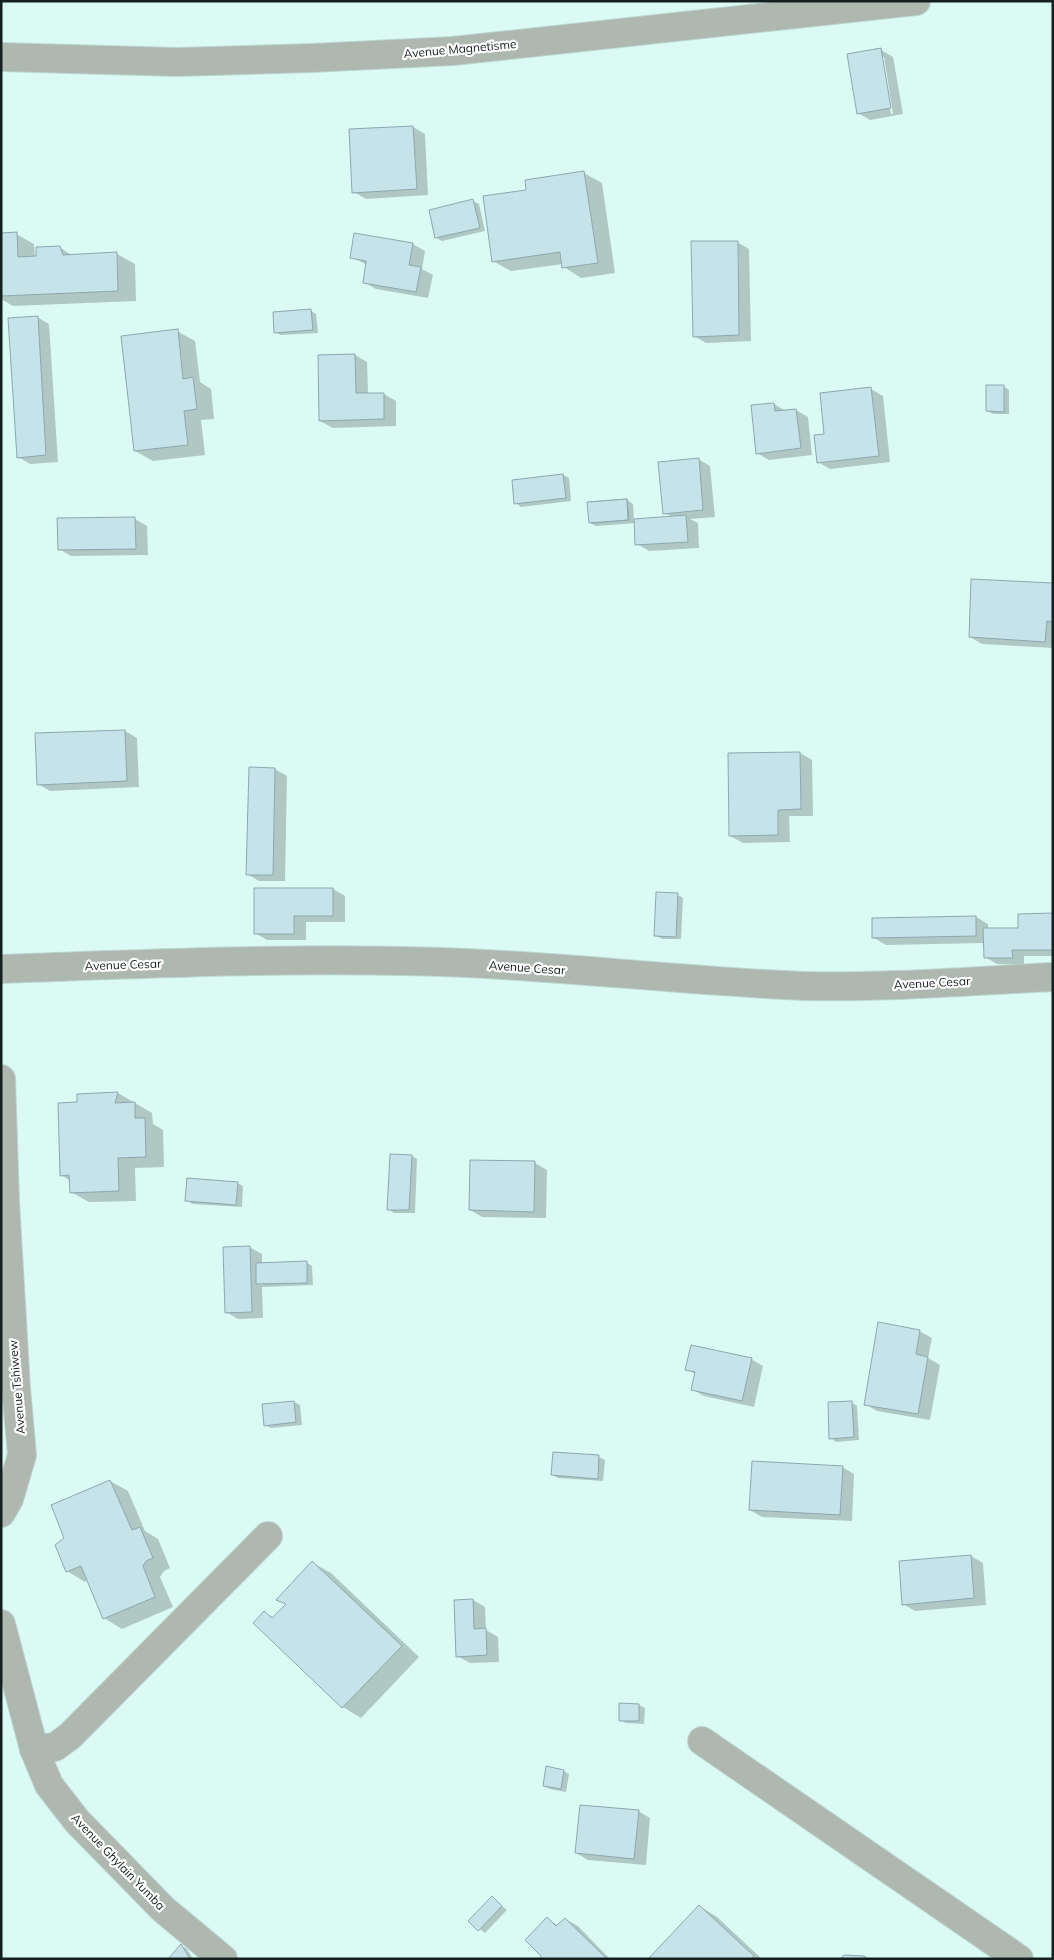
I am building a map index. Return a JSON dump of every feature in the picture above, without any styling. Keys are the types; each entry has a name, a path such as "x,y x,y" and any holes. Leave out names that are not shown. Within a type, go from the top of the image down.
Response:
{"street":[{"name":"Avenue Magnetisme","path":"1,57 177,62 453,51 916,1"},
{"name":"Avenue Cesar","path":"1,969 195,962 341,960 444,962 805,986 878,986 1053,977"},
{"name":"Avenue Tshiwew","path":"1,1512 9,1498 22,1455 16,1388 6,1211 2,1094"},
{"path":"1,1624 34,1749 55,1746 70,1736 268,1536"},
{"path":"702,1741 1019,1959"},
{"name":"Avenue Ghylain Yumba","path":"34,1749 49,1785 77,1821 163,1909 223,1959"}],"building":[{"path":"881,48 891,108 857,114 847,54"},
{"path":"413,126 417,189 352,193 349,129"},
{"path":"584,171 598,263 562,268 560,252 492,262 483,196 526,190 525,180"},
{"path":"473,199 480,228 435,238 429,210"},
{"path":"17,232 18,257 36,256 36,247 60,246 63,255 117,252 118,291 1,296 1,233"},
{"path":"354,233 413,243 409,265 421,267 416,292 363,283 366,261 350,258"},
{"path":"691,241 738,241 739,335 693,337"},
{"path":"311,309 313,330 274,333 273,312"},
{"path":"38,316 46,455 17,458 8,318"},
{"path":"178,329 183,379 193,377 197,409 184,411 188,445 134,451 121,336"},
{"path":"355,354 356,393 384,393 384,419 319,421 318,355"},
{"path":"986,385 1004,385 1004,412 986,411"},
{"path":"871,387 879,456 817,463 814,435 824,434 820,393"},
{"path":"774,403 775,411 796,409 801,448 756,454 751,405"},
{"path":"699,458 703,510 663,514 658,462"},
{"path":"563,474 566,498 514,504 512,480"},
{"path":"627,499 629,520 592,523 590,502"},
{"path":"627,499 628,520 589,523 587,502"},
{"path":"686,515 688,542 635,545 634,519"},
{"path":"135,517 136,549 58,550 57,518"},
{"path":"971,579 1053,583 1053,622 1047,621 1045,642 969,637"},
{"path":"125,730 127,781 37,785 35,733"},
{"path":"800,752 801,809 778,810 778,835 729,836 728,753"},
{"path":"249,767 275,768 273,875 246,875"},
{"path":"254,888 333,888 333,916 294,916 294,934 254,934"},
{"path":"656,892 678,893 676,937 654,936"},
{"path":"1053,913 1053,950 1012,950 1013,958 984,958 983,928 1018,928 1018,914"},
{"path":"976,916 976,936 872,938 872,918"},
{"path":"118,1092 115,1103 135,1102 135,1118 145,1118 146,1157 118,1158 119,1191 70,1193 69,1175 60,1176 58,1103 77,1102 77,1094"},
{"path":"390,1154 412,1155 409,1210 387,1210"},
{"path":"470,1160 535,1161 534,1212 469,1210"},
{"path":"187,1178 238,1182 236,1205 185,1201"},
{"path":"250,1246 252,1312 225,1313 223,1247"},
{"path":"307,1261 307,1283 256,1284 256,1263"},
{"path":"878,1322 920,1330 916,1354 928,1357 918,1414 864,1405"},
{"path":"691,1345 752,1358 742,1401 691,1390 695,1372 685,1370"},
{"path":"294,1401 296,1422 264,1426 262,1404"},
{"path":"852,1401 854,1437 829,1439 828,1402"},
{"path":"553,1452 599,1455 598,1479 551,1475"},
{"path":"752,1461 843,1466 840,1515 749,1510"},
{"path":"110,1480 132,1530 140,1527 153,1558 146,1561 143,1566 155,1597 103,1619 81,1566 66,1572 55,1545 64,1538 51,1505"},
{"path":"971,1555 974,1598 902,1605 899,1561"},
{"path":"312,1561 402,1646 342,1708 253,1623 264,1611 272,1618 286,1604 276,1600"},
{"path":"473,1599 474,1629 486,1628 487,1655 456,1657 454,1600"},
{"path":"619,1703 639,1704 639,1721 619,1721"},
{"path":"546,1766 564,1770 561,1789 543,1786"},
{"path":"580,1805 639,1810 634,1859 575,1853"},
{"path":"492,1896 502,1906 478,1931 468,1921"},
{"path":"699,1905 754,1956 751,1959 648,1959"},
{"path":"547,1917 556,1926 565,1918 607,1959 540,1959 541,1956 525,1940"},
{"path":"181,1944 190,1959 168,1959"},
{"path":"844,1955 864,1956 868,1959 840,1959"}]}
